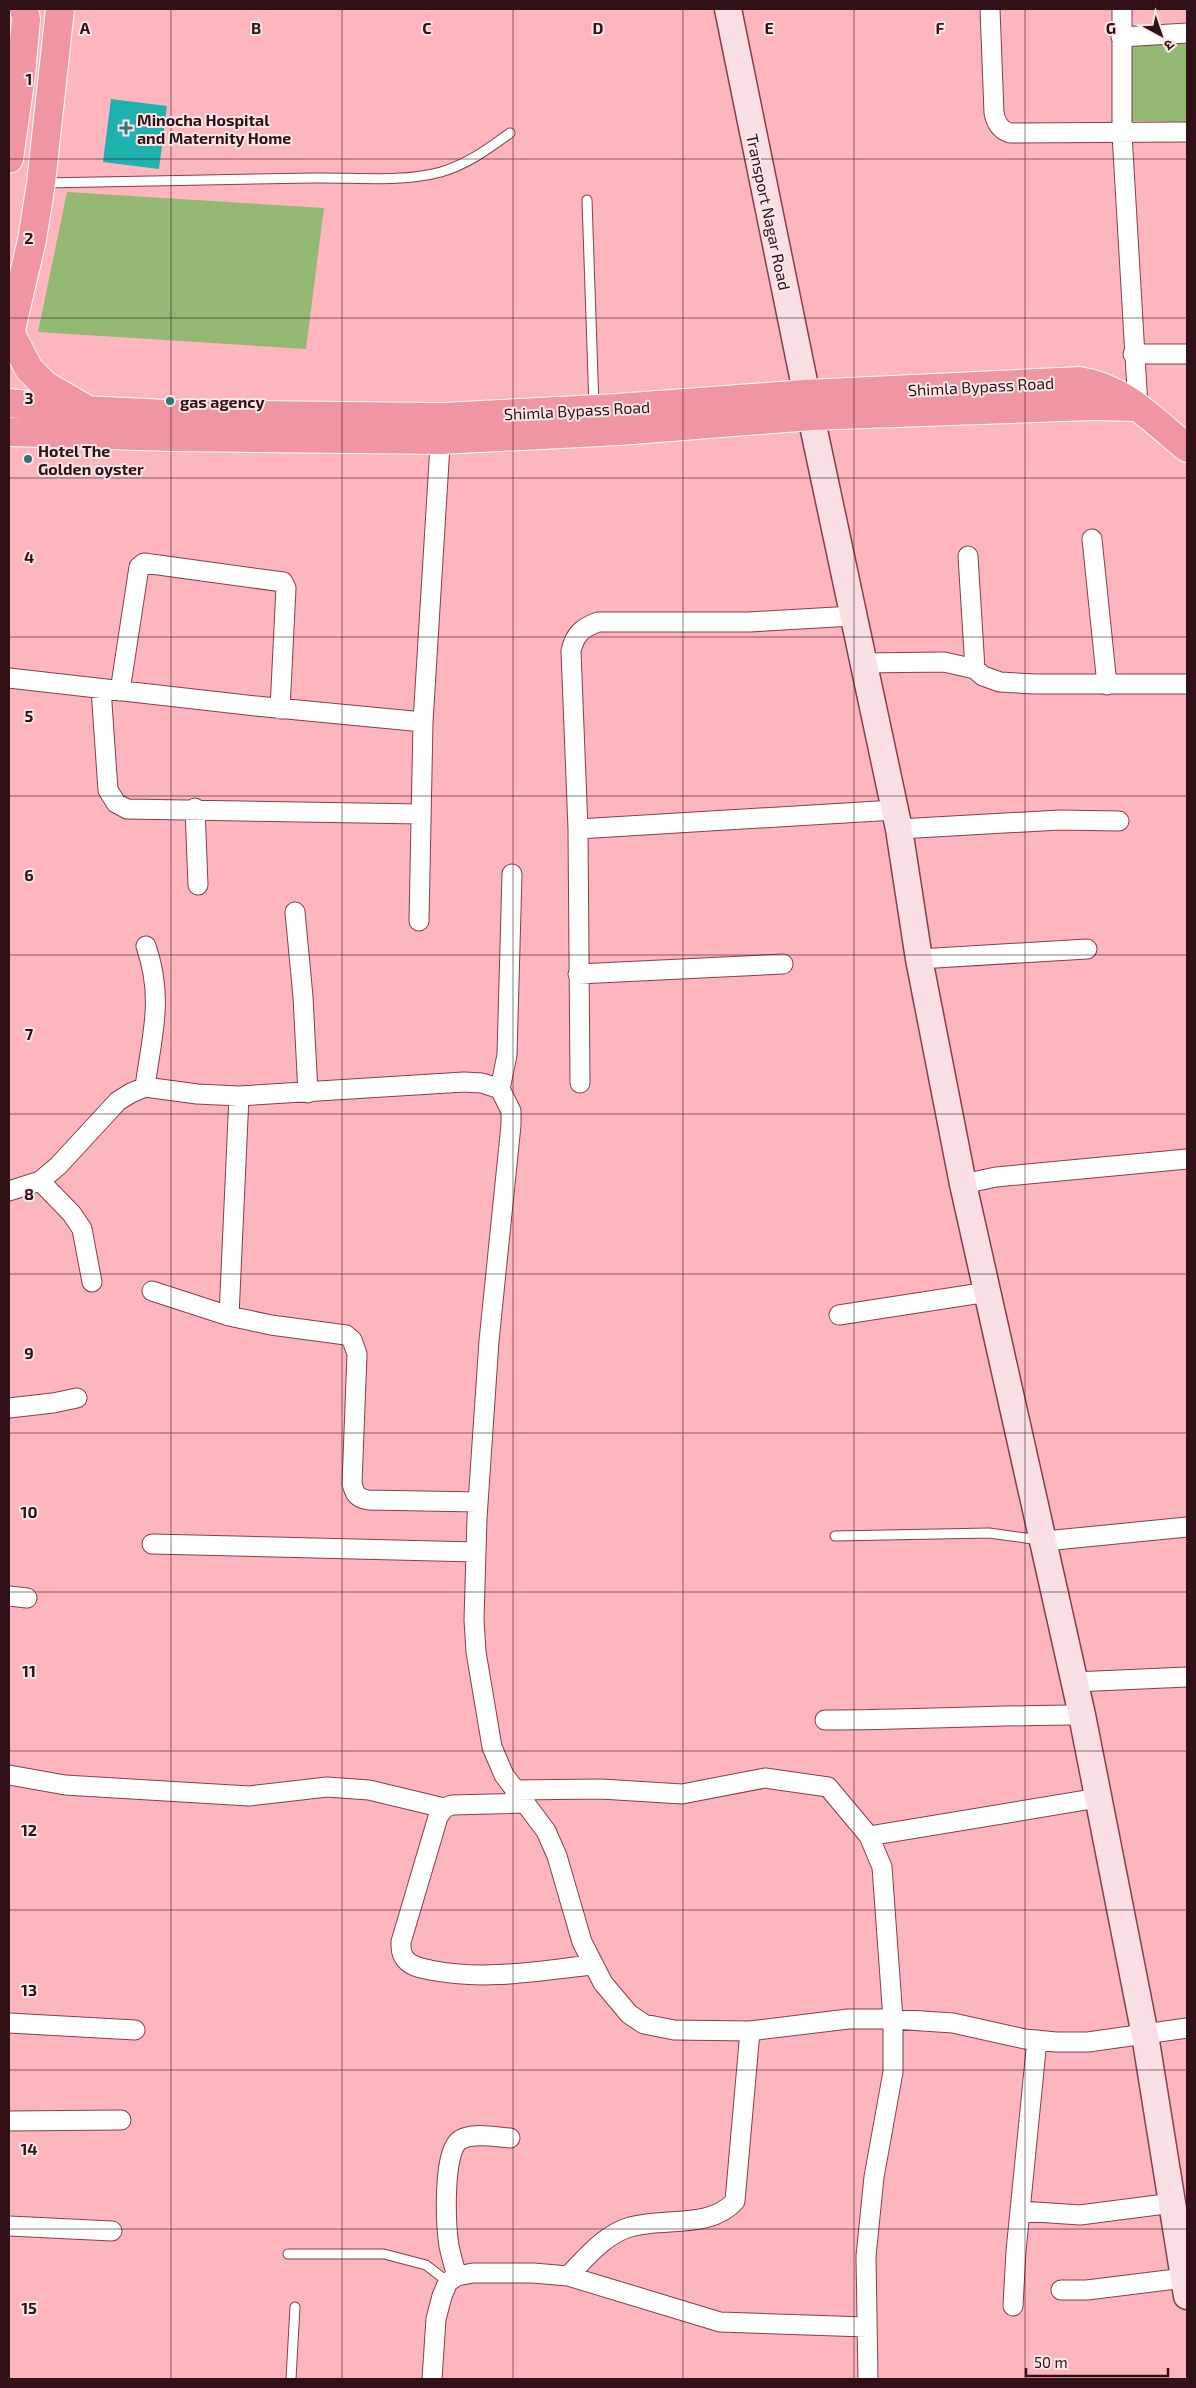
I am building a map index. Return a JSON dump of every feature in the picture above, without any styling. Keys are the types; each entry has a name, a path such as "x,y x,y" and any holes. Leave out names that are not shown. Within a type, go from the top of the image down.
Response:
{"highway":[{"path":"59,10 41,183 32,240 10,335 29,368 45,385 90,410"},
{"path":"9,159 26,12"},
{"name":"Shimla Bypass Road","path":"9,403 90,410 441,429 595,409 808,405 1138,407"},
{"name":"Shimla Bypass Road","path":"9,432 170,437 441,429 620,431 808,405"},
{"path":"1138,407 1187,448"},
{"path":"9,443 59,433"}],"street":[{"name":"Transport Nagar Road","path":"728,9 808,405 897,819 919,959 963,1184 1045,1541 1082,1715 1146,2035 1186,2287"},
{"path":"990,9 994,113 1000,128 1010,133 1122,134 1187,132"},
{"path":"1122,9 1122,134 1133,354 1138,407"},
{"path":"1122,36 1187,33"},
{"path":"1133,354 1187,354"},
{"path":"419,921 423,722 441,429"},
{"path":"1092,539 1107,685"},
{"path":"968,556 975,669"},
{"path":"120,691 139,567 144,564 283,582 286,588 280,709"},
{"path":"580,1083 578,829 571,651 576,636 581,630 598,622 749,622 853,616"},
{"path":"863,663 944,662 975,669 983,676 1000,682 1107,685 1187,684"},
{"path":"9,678 280,709 423,722"},
{"path":"101,689 107,784 112,799 121,806 132,810 195,808 421,814"},
{"path":"195,808 198,885"},
{"path":"578,829 897,819 1119,821"},
{"path":"512,874 508,1054 500,1089 511,1111 512,1125 489,1341 478,1502 474,1620 482,1696 492,1747 504,1775 546,1831 557,1856 582,1942 592,1964 604,1983 629,2014 644,2024 674,2030 750,2031 848,2019 894,2019 954,2023 1037,2040 1088,2042 1187,2028"},
{"path":"295,912 303,997 308,1093"},
{"path":"146,946 153,967 157,998 156,1024 146,1087"},
{"path":"919,959 1087,949"},
{"path":"578,974 783,964"},
{"path":"9,1191 40,1181 58,1166 118,1101 146,1087 197,1094 239,1096 464,1082 482,1083 500,1089"},
{"path":"229,1316 239,1096"},
{"path":"963,1184 996,1177 1187,1159"},
{"path":"40,1181 72,1214 82,1229 92,1282"},
{"path":"152,1291 229,1316 271,1325 346,1335 352,1340 357,1354 352,1484 355,1494 360,1499 478,1502"},
{"path":"839,1315 988,1292"},
{"path":"9,1408 54,1403 76,1398"},
{"path":"1045,1541 1187,1528"},
{"path":"152,1544 476,1552"},
{"path":"1074,1682 1187,1676"},
{"path":"825,1720 909,1720 994,1715 1082,1715"},
{"path":"9,1775 38,1782 65,1785 249,1796 327,1787 369,1790 444,1808 452,1805 519,1796 601,1788 682,1794 765,1778 828,1787 869,1836 882,1866 894,2019 893,2072 874,2177 866,2256 868,2379"},
{"path":"869,1836 1098,1798"},
{"path":"444,1808 438,1817 401,1942 401,1952 406,1961 414,1966 470,1976 531,1972 592,1964"},
{"path":"9,2023 135,2030"},
{"path":"568,2276 611,2235 629,2227 714,2216 727,2210 735,2200 750,2031"},
{"path":"1013,2306 1020,2211 1037,2040"},
{"path":"9,2121 121,2120"},
{"path":"432,2379 436,2319 452,2279 446,2183 453,2148 459,2140 470,2137 510,2138"},
{"path":"1020,2211 1080,2215 1173,2203"},
{"path":"9,2226 112,2231"},
{"path":"452,2279 472,2273 533,2273 568,2276 720,2322 814,2327 866,2327"},
{"path":"1061,2290 1186,2287"}],"lane":[{"path":"41,183 309,178 379,179 417,176 455,168 479,156 510,133"},
{"path":"588,200 595,409"},
{"path":"835,1536 989,1533 1045,1541"},
{"path":"288,2254 384,2254 426,2265 452,2279"},
{"path":"291,2379 295,2307"}],"green space":[{"path":"1187,39 1187,122 1129,121 1127,40"},
{"path":"67,192 324,208 306,349 38,332"}],"building":[{"path":"111,99 167,106 159,169 103,162"}],"place":[{"name":"Minocha Hospital and Maternity Home","path":"126,128"},
{"name":"gas agency","path":"170,401"},
{"name":"Hotel The Golden oyster","path":"28,459"}]}
